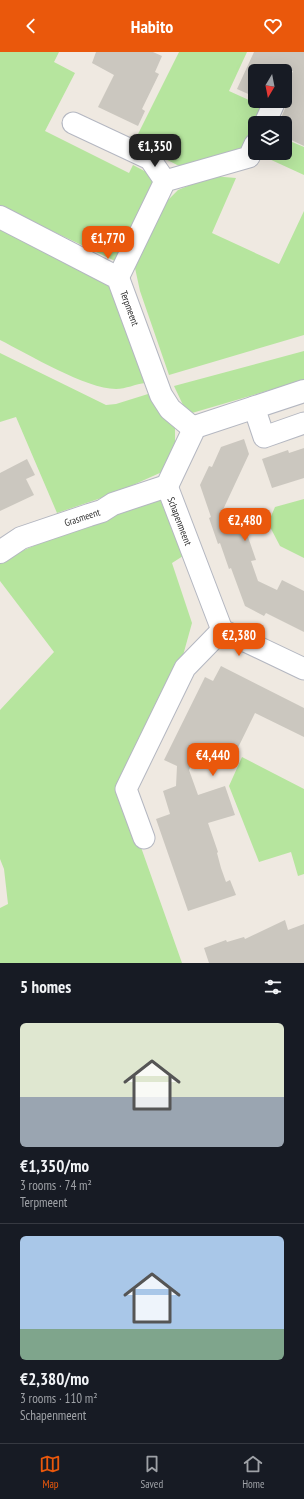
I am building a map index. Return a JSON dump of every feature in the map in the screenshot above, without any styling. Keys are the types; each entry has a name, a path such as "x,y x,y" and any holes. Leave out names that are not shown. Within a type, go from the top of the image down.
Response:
{"street":[{"path":"73,123 150,159 165,181 248,157"},
{"name":"Terpmeent","path":"165,181 118,278 161,394 170,409 194,429"},
{"path":"0,216 118,278"},
{"path":"194,429 206,422 304,391"},
{"path":"254,407 264,436 304,424"},
{"name":"Schapenmeent","path":"194,429 167,486 222,630"},
{"name":"Grasmeent","path":"0,552 21,538 69,521 89,516 102,511 113,504 167,486"},
{"path":"144,838 126,789 185,668 222,630 304,669"}],"green space":[{"path":"0,52 59,52 54,62 75,73 45,131 129,173 133,165 150,174 155,183 115,261 0,206"},
{"path":"179,52 247,52 229,91 248,100 248,108 263,108 259,116 248,116 248,142 246,146 183,168 142,147 146,140 137,136"},
{"path":"292,142 304,147 304,175 271,160 292,160"},
{"path":"212,176 236,178 212,233 279,264 304,211 304,335 169,375 140,291 135,268 150,231 167,201 178,190"},
{"path":"0,220 117,275 146,383 116,389 89,383 57,370 0,340"},
{"path":"304,351 304,380 192,413 183,405 174,386"},
{"path":"0,353 106,405 116,404 148,394 165,418 175,427 175,443 162,472 113,494 57,513 16,417 0,422"},
{"path":"160,499 183,556 172,563 192,623 182,659 123,779 137,836 182,963 0,963 0,908 8,904 4,869 0,859 0,710 54,652 0,581 0,563 4,559 49,539"},
{"path":"304,499 304,558 280,546 268,523 275,507"},
{"path":"242,757 304,789 304,874 298,876 291,852 259,862 229,786"}],"building":[{"path":"96,52 153,52 162,56 155,72 159,74 142,109 145,111 138,126 98,107 114,75 92,63"},
{"path":"254,52 304,52 304,146 292,140 292,116 282,116 285,108 292,108 292,64 248,64"},
{"path":"248,65 248,94 237,89"},
{"path":"244,439 249,454 221,514 238,508 256,560 251,561 258,581 277,590 282,580 304,591 304,632 266,613 264,616 245,606 231,568 229,569 220,543 218,544 209,518 211,517 200,485 209,466 212,467 221,447"},
{"path":"304,448 304,478 272,488 262,459 288,450 289,453"},
{"path":"27,459 35,475 26,479 34,495 0,511 0,473"},
{"path":"221,666 304,708 304,737 255,713 230,764 199,749 189,770 198,795 225,786 235,815 208,823 226,882 230,880 236,895 188,911 156,819 170,814 163,791 176,786 177,766 164,760 205,677 213,681"},
{"path":"285,920 288,930 304,924 304,963 209,963 204,948 226,940 227,942 244,937 245,939"}]}
